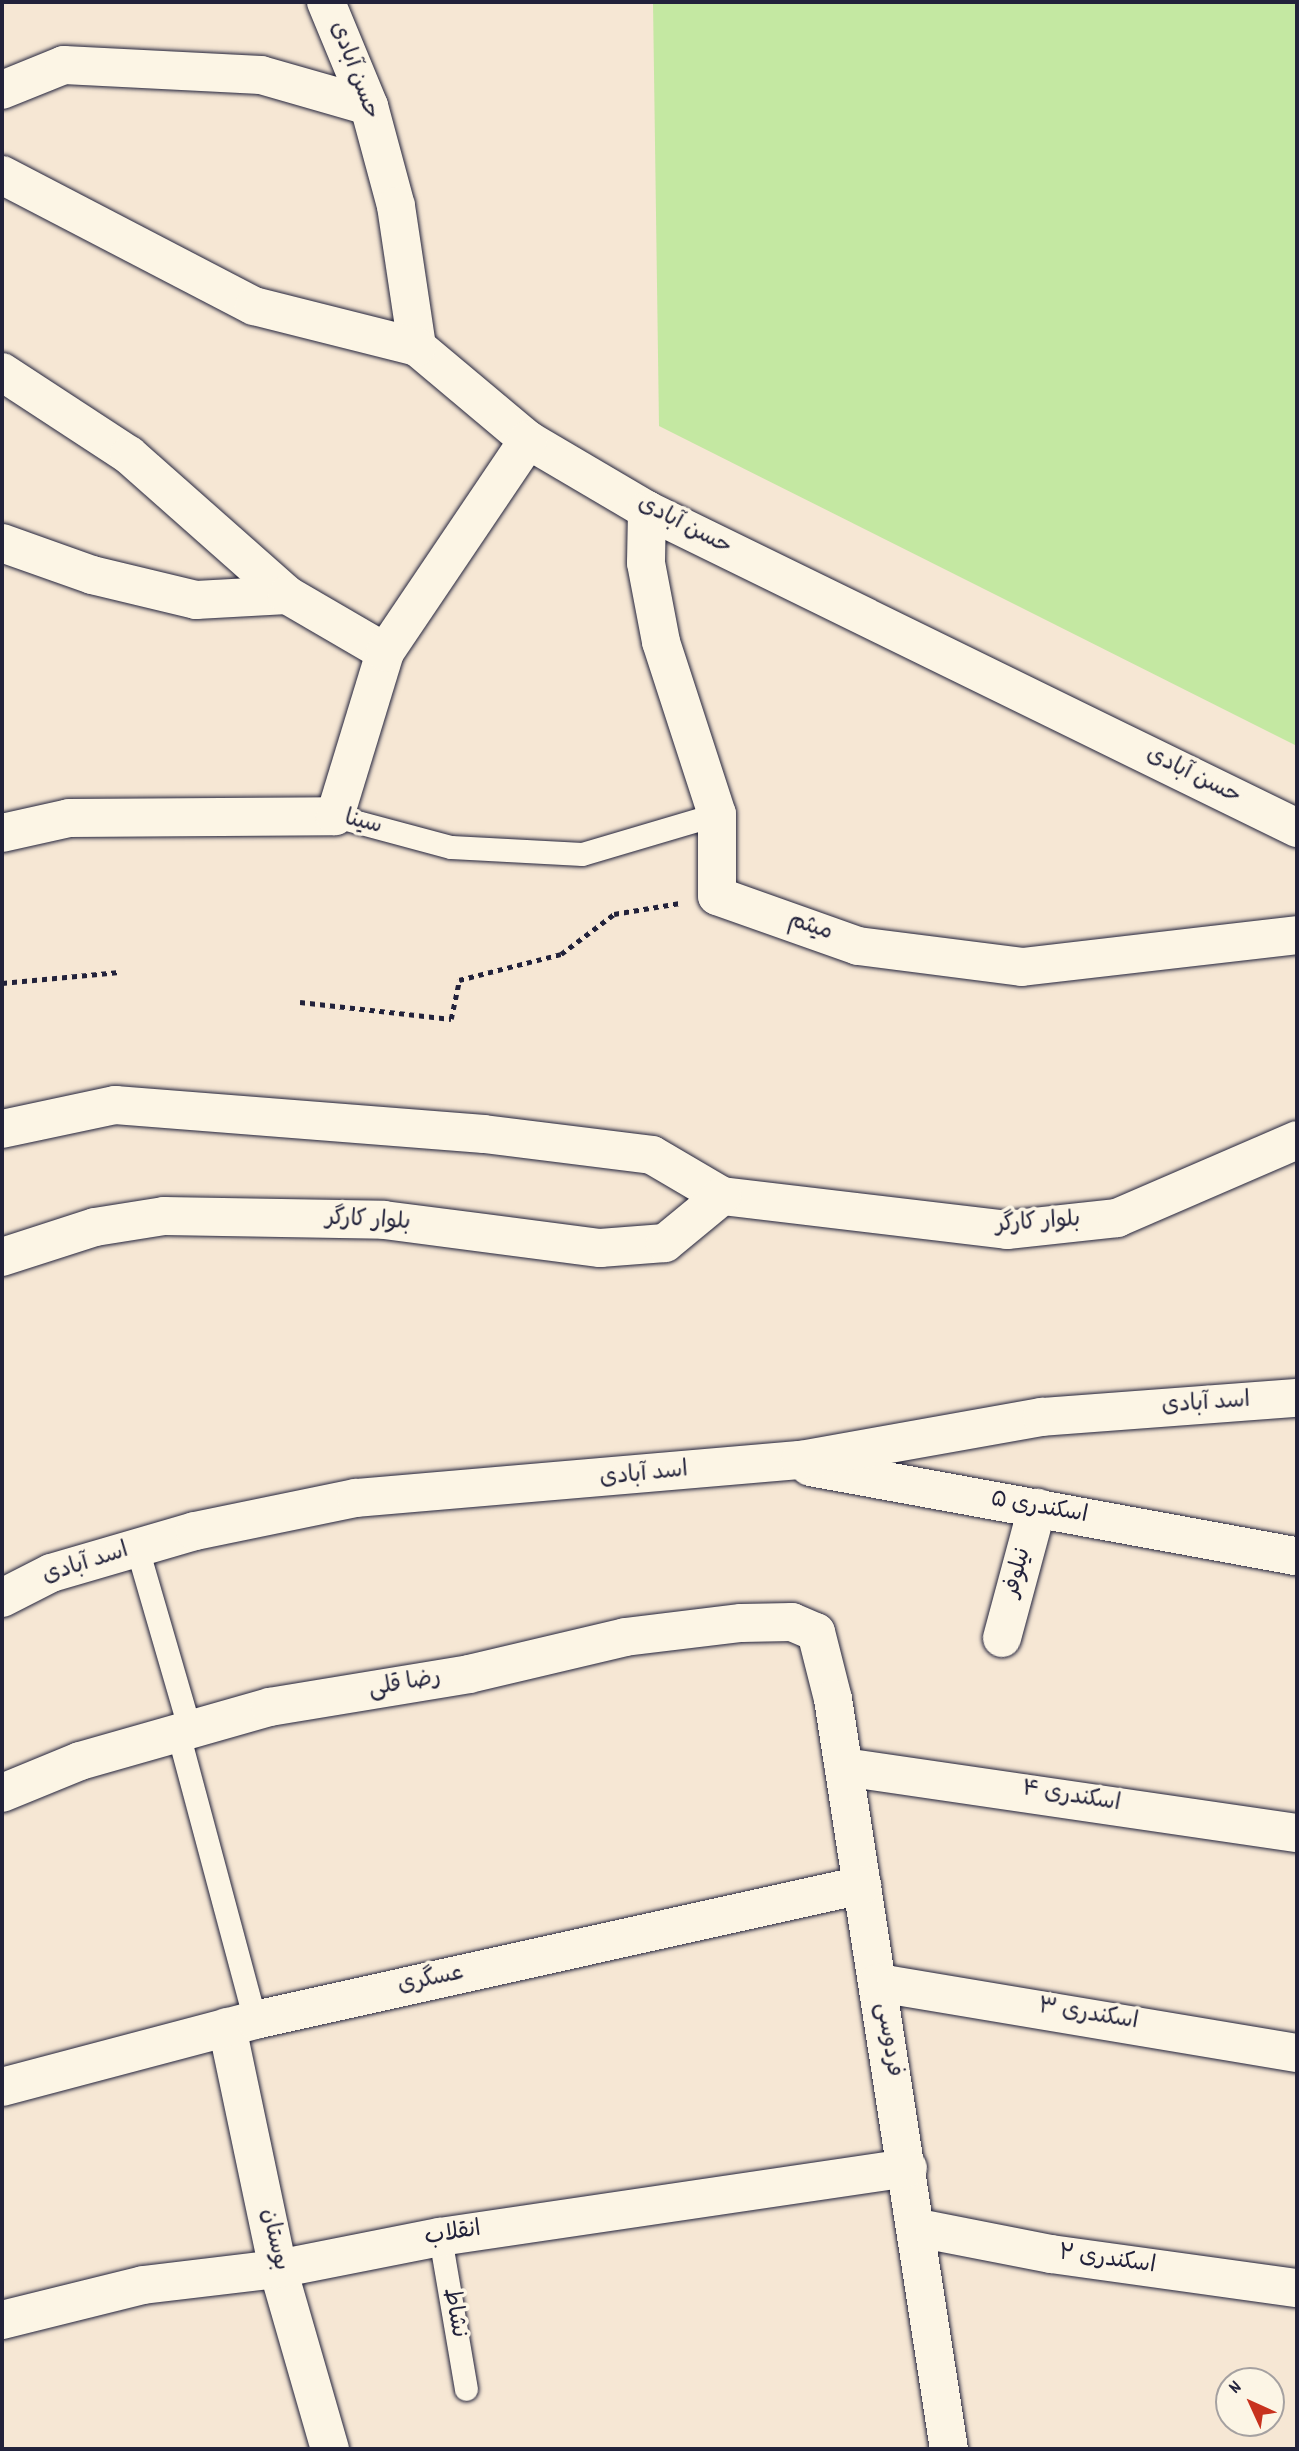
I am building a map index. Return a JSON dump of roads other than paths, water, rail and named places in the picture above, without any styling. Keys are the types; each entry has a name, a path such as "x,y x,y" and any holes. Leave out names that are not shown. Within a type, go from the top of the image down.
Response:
{"street":[{"name":"حسن آبادی","path":"326,2 369,106 396,206 417,347 528,440 647,510 1297,828"},
{"path":"2,90 64,65 261,75 369,106"},
{"path":"2,175 254,306 417,347"},
{"path":"2,372 129,455 287,595 385,652"},
{"path":"335,816 385,652 528,440"},
{"path":"647,510 646,564 662,642 717,814"},
{"path":"2,543 92,576 196,600 287,595"},
{"name":"میثم","path":"717,814 717,896 858,946 1022,967 1297,935"},
{"name":"سینا","path":"2,833 69,818 335,816"},
{"name":"بلوار کارگر","path":"2,1129 115,1105 484,1133 652,1155 722,1196 1007,1230 1116,1218 1297,1140"},
{"name":"بلوار کارگر","path":"2,1257 95,1227 164,1216 384,1220 600,1248 664,1243 722,1196"},
{"name":"اسد آبادی","path":"2,1598 51,1573 137,1548 356,1498 780,1461 1042,1417 1297,1398"},
{"name":"اسکندری ۵","path":"780,1461 1297,1556"},
{"name":"نیلوفر","path":"1002,1638 1037,1508"},
{"name":"رضا قلی","path":"2,1793 80,1761 270,1707 469,1674 625,1637 754,1623 792,1622 816,1632"},
{"name":"فردوسی","path":"816,1632 844,1767 918,2228 949,2449"},
{"name":"اسکندری ۴","path":"844,1767 1297,1833"},
{"name":"عسگری","path":"2,2087 241,2024 862,1885"},
{"name":"اسکندری ۳","path":"878,1983 1297,2053"},
{"name":"بوستان","path":"241,2024 278,2269 330,2449"},
{"name":"انقلاب","path":"2,2320 143,2285 278,2269 440,2236 908,2168"},
{"name":"اسکندری ۲","path":"918,2228 1297,2288"}],"lane":[{"name":"سینا","path":"335,816 451,847 582,854 717,814"},
{"path":"137,1548 184,1732 241,2024"},
{"name":"نشاط","path":"440,2236 466,2389"}]}
